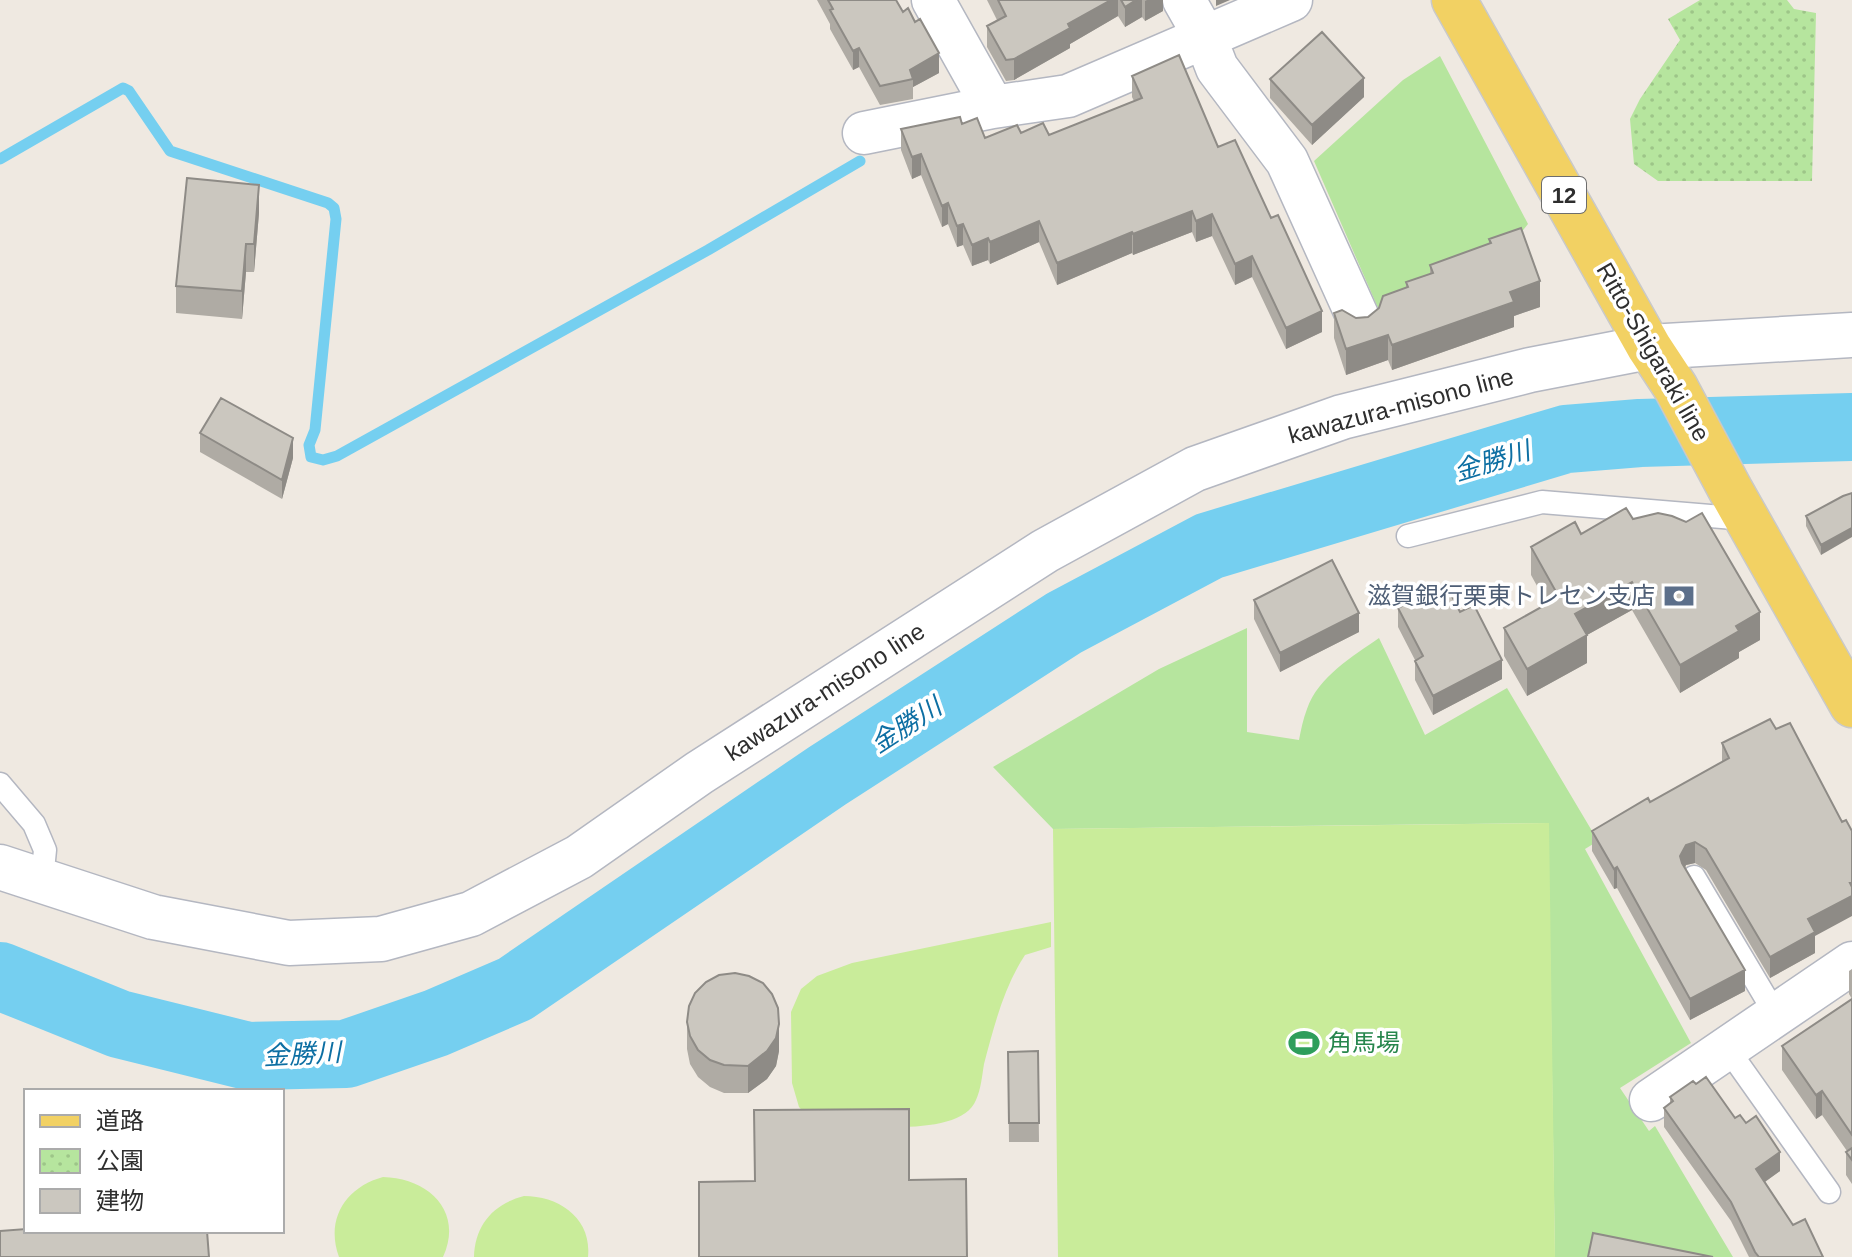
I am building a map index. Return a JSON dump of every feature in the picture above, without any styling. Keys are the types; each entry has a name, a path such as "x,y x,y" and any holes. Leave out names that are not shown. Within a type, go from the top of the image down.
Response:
{"main road":[{"name":"Ritto-Shigaraki line","path":"1454,0 1649,347 1676,388 1852,705"},
{"name":"kawazura-misono line","path":"0,867 153,917 289,943 381,939 471,914 579,857 699,773 1045,551 1195,469 1342,417 1530,370 1649,347 1852,335"}],"street":[{"path":"933,0 993,107"},
{"path":"1184,0 1205,37 1217,68 1287,161 1359,320"},
{"path":"864,133 993,107 1068,96 1291,0"},
{"path":"1651,1100 1852,963"}],"lane":[{"path":"1408,536 1542,502 1738,504"},
{"path":"0,784 34,824 45,850 42,880"},
{"path":"1694,877 1776,1015"},
{"path":"1727,1048 1829,1192"}],"green space":[{"path":"1700,0 1787,0 1794,9 1816,13 1812,181 1658,181 1634,164 1630,119 1680,40 1668,19"},
{"path":"1440,56 1528,224 1506,251 1381,315 1314,161 1403,80"},
{"path":"1247,628 1247,732 1299,740 1307,709 1319,687 1337,668 1379,638 1425,735 1507,688 1598,841 1585,849 1691,1043 1620,1088 1649,1131 1655,1126 1733,1257 1555,1257 1548,823 1053,829 993,767 1159,669"},
{"name":"角馬場","path":"1549,823 1555,1257 1058,1257 1053,829"},
{"path":"1051,922 1051,947 1025,955 1011,980 992,1035 978,1096 966,1113 948,1121 901,1127 812,1121 799,1107 792,1083 791,1012 801,989 817,976 852,963"},
{"path":"383,1177 414,1183 438,1200 449,1225 443,1257 339,1257 335,1230 342,1206 359,1188"},
{"path":"524,1196 549,1200 571,1212 585,1231 588,1257 474,1257 478,1235 488,1218 503,1204"}],"building":[{"path":"828,0 896,0 903,12 908,8 915,22 920,19 939,53 910,70 913,79 880,86 859,48 853,51 830,10 833,9"},
{"path":"998,0 1111,0 1068,24 1070,28 1014,59 1006,60 987,26 1006,16"},
{"path":"1121,0 1136,0 1125,7"},
{"path":"1322,32 1364,78 1312,125 1270,79"},
{"path":"1179,55 1218,147 1235,140 1271,218 1278,215 1322,311 1286,328 1252,256 1235,264 1212,214 1196,221 1192,211 1057,263 1039,221 990,242 988,238 972,245 963,224 957,226 948,203 942,206 921,154 912,157 901,129 960,117 962,124 977,118 985,138 1017,125 1021,133 1043,123 1049,135 1142,98 1132,76"},
{"path":"187,178 259,185 254,244 246,244 242,291 176,286"},
{"path":"1521,228 1540,281 1510,292 1514,302 1392,345 1388,335 1346,349 1334,313 1342,310 1356,318 1368,317 1379,308 1383,296 1408,287 1406,282 1433,273 1430,265 1491,243 1489,239"},
{"path":"221,398 293,438 282,480 200,433"},
{"path":"1852,493 1852,528 1821,545 1806,516"},
{"path":"1626,508 1633,519 1658,513 1686,522 1702,513 1760,612 1736,626 1739,631 1680,665 1632,582 1575,614 1587,635 1527,669 1504,628 1559,597 1531,547 1575,522 1581,534"},
{"path":"1332,560 1359,613 1280,653 1254,600"},
{"path":"1445,583 1460,612 1474,605 1502,660 1433,696 1415,661 1423,656 1398,608"},
{"path":"1770,719 1776,729 1790,723 1842,822 1846,820 1852,831 1852,896 1808,919 1815,932 1770,957 1706,849 1695,842 1686,845 1680,856 1682,863 1745,970 1690,999 1617,867 1614,869 1592,831 1648,798 1650,802 1729,758 1722,743"},
{"path":"735,973 763,983 778,1008 776,1038 767,1051 748,1066 724,1065 710,1060 698,1050 687,1022 695,993 719,975"},
{"path":"1852,999 1852,1135 1822,1091 1816,1095 1782,1046"},
{"path":"1038,1051 1039,1123 1009,1123 1008,1052"},
{"path":"1706,1077 1735,1118 1740,1115 1746,1123 1756,1116 1780,1152 1756,1169 1793,1225 1805,1219 1823,1257 1759,1257 1755,1252 1731,1202 1664,1108 1673,1101 1670,1097 1693,1081 1696,1084"},
{"path":"909,1109 909,1180 966,1179 967,1257 699,1257 699,1182 755,1181 754,1110"},
{"path":"0,1231 207,1233 209,1257 0,1257"},
{"path":"1593,1233 1713,1257 1588,1257"}],"waterway":[{"path":"0,159 123,88 129,91 170,151 328,203 334,208 336,219 315,430 309,445 311,457 323,460 337,456 708,250 860,161"},
{"name":"金勝川","path":"0,976 119,1024 248,1056 346,1054 436,1023 515,989 827,776 1064,623 1209,546 1566,439 1640,433 1852,427"}],"place":[{"name":"滋賀銀行栗東トレセン支店","path":"1679,596"},
{"name":"角馬場","path":"1304,1043"}]}
